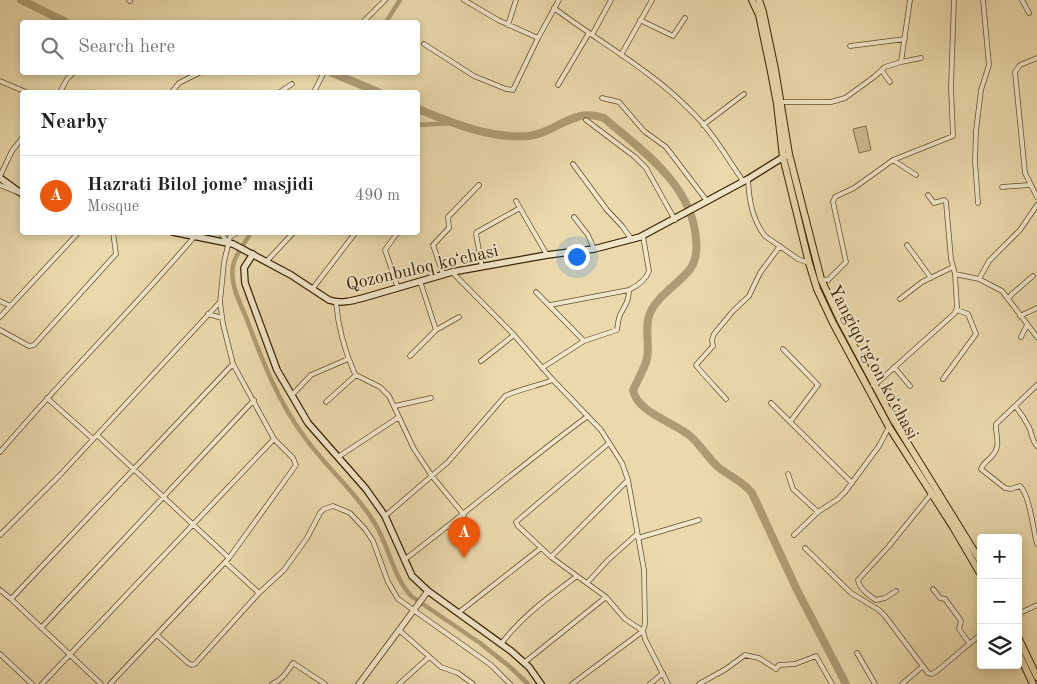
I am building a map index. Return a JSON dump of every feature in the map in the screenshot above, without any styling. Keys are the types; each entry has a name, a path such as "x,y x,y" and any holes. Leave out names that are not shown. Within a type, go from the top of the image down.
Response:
{"main road":[{"name":"Yangiqoʻrgʻon koʻchasi","path":"752,0 759,15 808,263 817,289 889,427 932,493 977,568"},
{"name":"Yangiqoʻrgʻon koʻchasi","path":"759,0 764,12 781,102 786,155 821,279 838,318 894,421 977,556"},
{"name":"Qozonbuloq koʻchasi","path":"190,235 230,244 250,252 336,302 363,298 452,272 547,255 594,249 632,240 675,220 786,155"},
{"path":"0,177 20,192"},
{"path":"250,252 244,268 245,283 277,370 308,422 366,489 385,516 412,576 427,593 525,662 541,684"},
{"path":"1022,645 1037,677"},
{"path":"1022,661 1033,684"}],"street":[{"path":"365,20 385,0"},
{"path":"464,0 508,25 538,38"},
{"path":"508,25 516,0"},
{"path":"424,44 474,76 511,90 516,87 538,38 559,0"},
{"path":"558,85 611,0"},
{"path":"621,55 652,0"},
{"path":"901,62 910,0"},
{"path":"821,279 828,280 846,262 833,200 854,188 893,160 913,150 953,136 951,87 954,0"},
{"path":"978,203 975,161 976,131 981,90 989,60 983,0"},
{"path":"1022,0 1029,13"},
{"path":"554,8 653,78 690,109 746,180 749,200 756,222 765,236 808,263"},
{"path":"640,20 673,36 685,18"},
{"path":"850,46 905,39"},
{"path":"781,102 831,102 845,98 885,67 921,58"},
{"path":"1037,58 1020,65 1016,72 1023,164 1025,174 1037,197"},
{"path":"882,71 890,82"},
{"path":"61,90 71,75"},
{"path":"174,90 179,83 195,75"},
{"path":"315,90 322,75"},
{"path":"0,81 21,90"},
{"path":"283,90 292,84"},
{"path":"703,125 744,94"},
{"path":"602,98 619,102 644,131 666,147 707,200"},
{"path":"586,120 646,168 675,220"},
{"path":"0,177 12,151 20,141"},
{"path":"893,160 916,175"},
{"path":"573,164 632,240"},
{"path":"0,185 20,192"},
{"path":"443,274 433,245 450,228 448,217 479,185"},
{"path":"1002,187 1030,185"},
{"path":"874,384 957,310 955,274 951,259 946,202 944,200 934,203 928,195"},
{"path":"516,201 547,255"},
{"path":"979,279 984,267 1020,230 1037,205"},
{"path":"482,267 477,232 520,208"},
{"path":"574,217 588,235 594,249"},
{"path":"0,317 76,235"},
{"path":"0,330 29,346 34,345 116,254 113,235"},
{"path":"222,235 230,244"},
{"path":"110,684 227,560 296,465 293,458 274,439 233,364 220,302 224,262 230,244 230,237 233,235"},
{"path":"266,262 291,235"},
{"path":"313,288 354,235"},
{"path":"396,235 385,250 398,288"},
{"path":"0,452 46,398 167,269 195,236"},
{"path":"550,305 629,290 644,280 649,271 643,236"},
{"path":"907,245 931,278"},
{"path":"726,400 709,379 696,368 696,364 713,346 714,334 733,311 749,296 760,273 780,246"},
{"path":"900,299 914,288 953,267"},
{"path":"452,272 514,335 542,368 601,430 622,463 628,480 638,536 644,585 645,624 643,631 645,639 668,684"},
{"path":"955,274 979,279 1002,292 1037,337"},
{"path":"1008,299 1033,276"},
{"path":"420,281 436,330"},
{"path":"542,368 584,341 617,330 620,314 627,305 629,290"},
{"path":"536,292 584,341"},
{"path":"0,301 10,306"},
{"path":"0,535 60,475 220,302"},
{"path":"336,302 337,319 344,347 356,375 380,387 389,396 411,443 432,476 464,514"},
{"path":"1020,316 1037,308"},
{"path":"943,379 976,334 970,316 965,312 957,310"},
{"path":"208,314 222,318"},
{"path":"410,356 436,330 459,317"},
{"path":"1021,336 1027,326"},
{"path":"481,361 514,335"},
{"path":"783,349 818,385 790,422"},
{"path":"292,395 311,375 348,359"},
{"path":"12,599 233,364"},
{"path":"894,367 910,386"},
{"path":"326,402 356,375"},
{"path":"385,516 432,476 458,450 505,396 553,380"},
{"path":"1037,385 996,424 998,447 982,465 981,469 1005,488 1011,489 1020,486 1022,488 1026,496 1037,544"},
{"path":"46,398 93,439"},
{"path":"395,406 431,398"},
{"path":"41,628 254,400"},
{"path":"771,403 852,484"},
{"path":"1015,406 1022,414 1037,446"},
{"path":"404,560 537,454 588,416"},
{"path":"338,457 399,417"},
{"path":"794,535 818,512 838,499 852,484 889,427"},
{"path":"97,435 194,525 259,593"},
{"path":"42,684 274,439"},
{"path":"609,443 516,522 551,558 606,597 625,619 643,631"},
{"path":"788,474 792,489 818,512"},
{"path":"551,558 628,480"},
{"path":"896,591 885,598 876,600 871,598 858,583 932,493"},
{"path":"157,635 192,665 200,659 259,593 284,570 296,555 320,513 324,509 334,506 350,513 365,529 373,541 388,582 398,599 491,665 510,684"},
{"path":"587,583 608,560 638,536 699,520"},
{"path":"458,613 541,548"},
{"path":"805,548 851,593 879,610 885,616 926,671 934,673 977,637"},
{"path":"501,644 514,626 577,576"},
{"path":"933,589 940,598 945,599 961,620 960,629 969,643"},
{"path":"0,590 12,599 101,684"},
{"path":"359,684 427,593"},
{"path":"525,662 606,597"},
{"path":"1022,612 1037,605"},
{"path":"399,630 441,667 458,673 472,684"},
{"path":"572,684 643,631"},
{"path":"857,653 874,684"},
{"path":"0,654 32,684"},
{"path":"699,684 749,655 759,658 776,669 779,665 795,664 816,656 832,684"},
{"path":"399,684 428,657"},
{"path":"272,684 285,674 293,663 325,684"},
{"path":"902,684 923,666"},
{"path":"650,684 663,673"}],"shaded area":[{"path":"866,126 871,150 859,153 853,129"}],"waterway":[{"path":"21,0 62,20"},
{"path":"387,20 400,0"},
{"path":"337,75 373,90"},
{"path":"420,110 472,129 514,136 538,134 583,116 593,115 604,118 648,156 675,185 685,201 692,219 696,243 695,258 691,268 663,295 650,313 647,324 647,359 633,390 641,404 656,416 689,435 718,467 752,493 797,590 846,684"},
{"path":"420,125 454,123"},
{"path":"249,235 234,262 233,283 265,365 296,425 314,450 350,490 374,522 399,579 411,596 480,643 528,684"}],"place":[{"name":"Hazrati Bilol jome’ masjidi","path":"464,558"}]}
